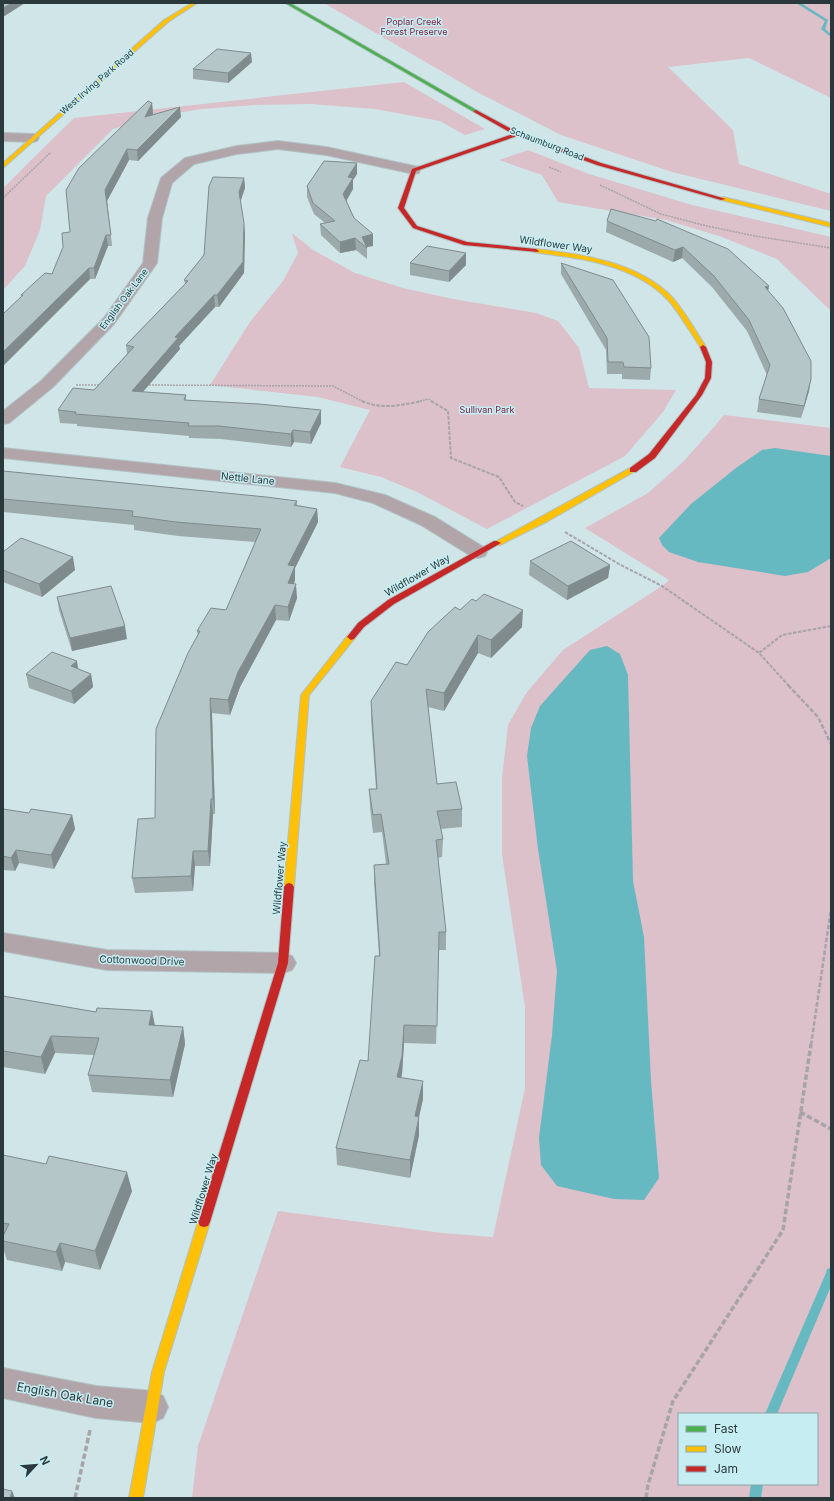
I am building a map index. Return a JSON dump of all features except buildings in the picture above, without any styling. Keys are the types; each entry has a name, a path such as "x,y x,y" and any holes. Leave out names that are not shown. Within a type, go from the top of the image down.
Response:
{"street":[{"name":"West Irving Park Road","path":"3,166 166,22 195,3"},
{"name":"Schaumburg Road","path":"288,3 517,134 599,164 688,190 831,225"},
{"path":"414,170 517,134"},
{"path":"3,137 33,138"},
{"name":"English Oak Lane","path":"3,419 46,384 109,321 150,263 155,218 166,181 190,161 237,150 278,145 326,151 414,170"},
{"name":"Wildflower Way","path":"136,1498 158,1372 283,963 306,695 361,625 407,592 478,552 545,519 634,470 652,456 699,395 708,378 709,362 706,352 675,305 667,296 635,274 589,259 563,254 466,244 415,227 401,208 414,170"},
{"name":"Nettle Lane","path":"3,453 335,488 386,502 428,521 478,552"},
{"name":"Cottonwood Drive","path":"3,942 107,960 283,963"},
{"name":"English Oak Lane","path":"3,1384 96,1402 152,1407"}],"path":[{"path":"3,198 54,149"},
{"path":"46,384 101,385"},
{"path":"140,385 333,386 369,404 392,407 429,399 448,411 451,458 499,477 515,502 619,564 662,586 759,653 818,717 831,744"},
{"path":"759,653 782,635 831,626"},
{"path":"646,1498 648,1485 673,1401 783,1230 831,909"},
{"path":"800,1112 831,1129"},
{"path":"75,1498 96,1402"}],"green space":[{"name":"Poplar Creek Forest Preserve","path":"324,3 831,3 831,98 749,58 668,67 733,130 739,164 831,194 831,211 672,172 561,135 479,93"},
{"path":"404,82 485,129 465,135 440,121 375,109 311,104 256,105 201,109 154,117 113,129 46,196 40,230 25,266 3,290 3,188 74,118"},
{"path":"528,150 589,174 692,205 831,237 831,311 777,259 722,237 666,220 558,202 542,175 499,160"},
{"name":"Sullivan Park","path":"292,233 313,250 355,273 403,288 453,299 536,313 558,321 579,348 589,388 676,390 663,412 625,456 487,529 417,492 381,477 340,467 370,410 318,397 210,385 250,322 283,281 298,253"},
{"path":"724,415 831,428 831,1498 192,1498 198,1446 278,1211 442,1233 493,1237 525,1088 525,1007 502,854 502,778 508,725 527,692 563,650 669,580 585,528 648,493 682,463"}],"water":[{"path":"775,448 831,456 831,558 808,572 785,576 698,562 669,552 662,545 659,538 691,504 736,468 762,450"},
{"path":"607,646 620,654 628,675 633,881 644,937 651,1081 659,1178 644,1200 614,1199 557,1186 541,1165 539,1138 552,1035 557,971 538,849 527,756 531,728 540,706 590,650"}],"waterway":[{"path":"798,3 827,21 823,29 831,36"},
{"path":"771,1413 831,1273"},
{"path":"755,1498 757,1485"}],"traffic: fast":[{"path":"287,3 476,111"}],"traffic: slow":[{"path":"3,166 166,21 195,3"},
{"path":"723,199 831,225"},
{"path":"536,251 569,255 603,262 635,274 650,282 675,304 703,347"},
{"path":"497,543 545,519 633,470"},
{"path":"289,887 305,695 351,637"},
{"path":"136,1498 158,1372 204,1222"}],"traffic: jam":[{"path":"476,111 517,134 599,164 723,199"},
{"path":"517,134 414,170 401,208 415,227 466,244 536,251"},
{"path":"633,470 652,456 699,395 708,378 709,362 703,347"},
{"path":"351,637 361,625 391,602 497,543"},
{"path":"204,1222 283,963 289,887"}]}
